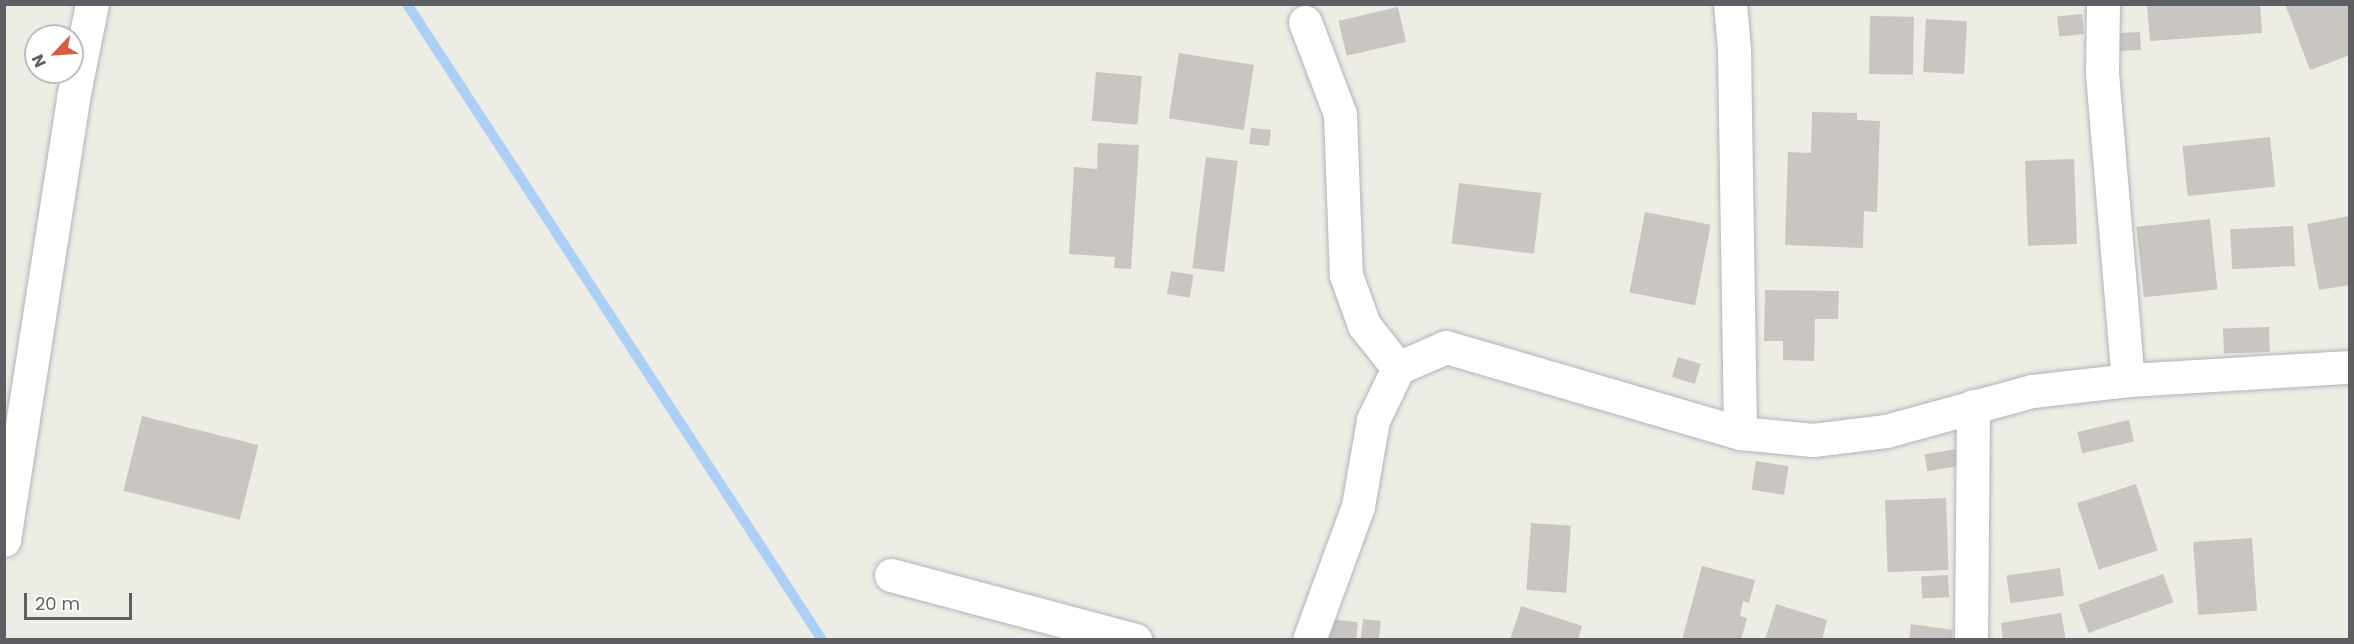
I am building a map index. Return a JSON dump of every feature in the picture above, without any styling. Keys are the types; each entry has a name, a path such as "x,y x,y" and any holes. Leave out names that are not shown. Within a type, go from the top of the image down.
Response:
{"street":[{"path":"4,540 73,98 92,4"},
{"path":"1730,4 1734,49 1740,433"},
{"path":"2103,4 2102,72 2128,380"},
{"path":"1305,22 1340,114 1346,275 1364,326 1398,368"},
{"path":"1309,639 1359,506 1373,420 1398,368 1446,347 1740,433 1813,440 1886,431 2032,391 2128,380 2349,367"},
{"path":"1971,639 1972,406"},
{"path":"891,575 1136,639"}],"building":[{"path":"2147,4 2260,4 2262,33 2150,41"},
{"path":"2285,4 2350,4 2350,55 2310,70"},
{"path":"1398,7 1406,42 1347,56 1339,21"},
{"path":"2082,14 2084,34 2059,37 2057,17"},
{"path":"1870,16 1914,17 1913,75 1869,74"},
{"path":"1926,19 1967,21 1964,74 1923,72"},
{"path":"2140,32 2141,50 2115,51 2114,33"},
{"path":"1179,53 1254,65 1244,130 1169,118"},
{"path":"1096,72 1142,76 1138,125 1092,121"},
{"path":"1812,112 1857,113 1857,120 1880,121 1877,212 1864,211 1863,248 1785,245 1788,152 1811,153"},
{"path":"1251,128 1271,130 1269,146 1249,144"},
{"path":"2270,137 2275,187 2188,196 2182,146"},
{"path":"1098,143 1139,145 1131,269 1114,268 1115,257 1069,254 1074,167 1097,169"},
{"path":"1206,157 1238,161 1224,272 1192,268"},
{"path":"2074,159 2077,244 2028,246 2025,161"},
{"path":"1459,183 1541,193 1534,254 1452,244"},
{"path":"1645,212 1711,225 1695,305 1629,292"},
{"path":"2350,216 2350,285 2319,290 2307,224"},
{"path":"2210,219 2217,290 2144,297 2136,227"},
{"path":"2293,226 2295,266 2232,269 2230,229"},
{"path":"1171,271 1194,275 1190,298 1167,294"},
{"path":"1765,290 1839,291 1838,319 1815,319 1814,361 1783,360 1783,341 1764,341"},
{"path":"2269,327 2270,352 2224,354 2223,329"},
{"path":"1678,357 1701,364 1695,384 1672,377"},
{"path":"142,416 258,445 240,520 123,491"},
{"path":"2129,420 2134,441 2082,453 2077,432"},
{"path":"1956,449 1959,466 1927,471 1924,455"},
{"path":"1756,461 1789,466 1784,495 1751,490"},
{"path":"2136,484 2158,551 2099,570 2077,503"},
{"path":"1946,498 1949,570 1888,572 1885,500"},
{"path":"1531,523 1571,526 1566,593 1526,590"},
{"path":"2252,538 2257,611 2198,615 2193,542"},
{"path":"1702,566 1755,580 1749,603 1743,601 1740,616 1747,618 1741,640 1682,640"},
{"path":"2060,568 2064,596 2010,603 2007,576"},
{"path":"2163,574 2173,602 2089,633 2078,605"},
{"path":"1948,575 1949,597 1922,598 1921,576"},
{"path":"1776,604 1827,620 1822,640 1765,640"},
{"path":"1521,606 1582,626 1578,640 1510,640"},
{"path":"2061,613 2066,640 2003,640 2001,623"},
{"path":"1328,619 1358,622 1356,640 1326,638"},
{"path":"1363,619 1381,621 1379,640 1361,640"},
{"path":"1911,624 1953,630 1952,640 1909,640"}],"waterway":[{"path":"407,4 822,640"}]}
